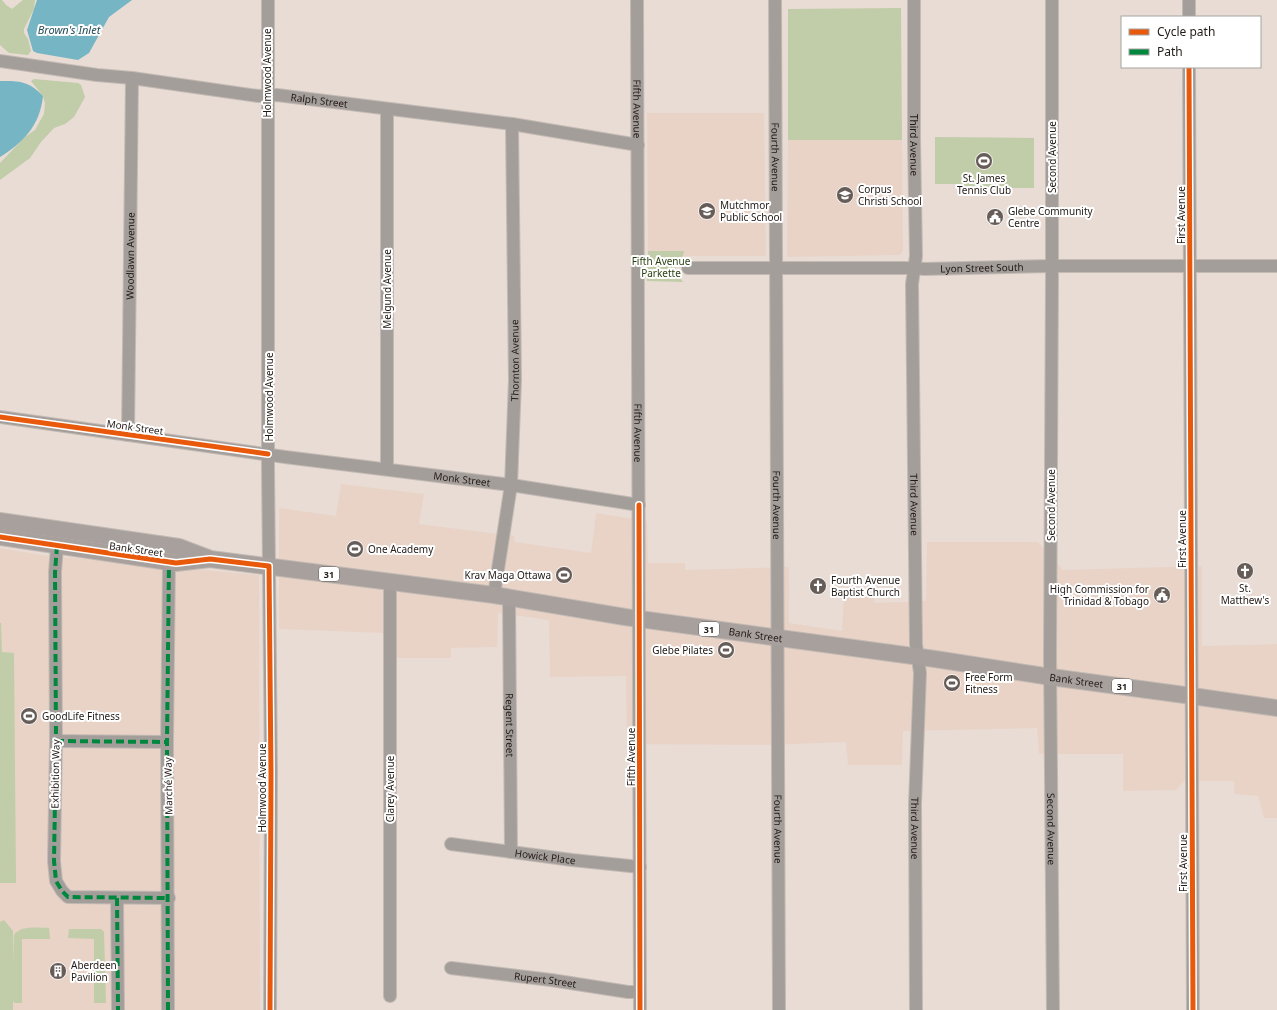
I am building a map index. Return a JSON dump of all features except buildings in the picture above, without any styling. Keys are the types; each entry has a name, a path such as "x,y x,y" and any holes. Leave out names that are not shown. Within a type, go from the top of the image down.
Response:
{"main road":[{"name":"Bank Street","path":"0,521 179,547 210,559"},
{"path":"57,546 58,530"},
{"name":"Bank Street","path":"0,537 176,563 210,559 390,582 502,597 778,639 917,656 1051,678 1277,708"}],"street":[{"name":"Holmwood Avenue","path":"268,0 268,454 271,754 270,1010"},
{"name":"Fifth Avenue","path":"637,0 640,1010"},
{"name":"Fourth Avenue","path":"775,0 779,1010"},
{"name":"Third Avenue","path":"914,0 916,256 912,284 917,656 920,674 915,804 916,1010"},
{"name":"Second Avenue","path":"1052,0 1050,657 1053,1010"},
{"path":"1188,0 1189,16"},
{"name":"Ralph Street","path":"0,61 258,96 277,95 512,124 638,145"},
{"name":"First Avenue","path":"1189,68 1193,1010"},
{"name":"Woodlawn Avenue","path":"128,435 132,78"},
{"name":"Melgund Avenue","path":"387,109 387,469"},
{"name":"Thornton Avenue","path":"502,597 511,484 515,380 512,124"},
{"name":"Lyon Street South","path":"688,268 924,269 1052,266 1277,266"},
{"name":"Monk Street","path":"0,417 268,454 511,484 639,505"},
{"name":"Exhibition Way","path":"57,546 55,572 56,742 54,861 56,881 68,897 168,898"},
{"name":"Marché Way","path":"168,1010 167,742 169,562"},
{"name":"Clarey Avenue","path":"390,582 390,996"},
{"name":"Regent Street","path":"502,597 510,852"},
{"path":"56,742 167,742"},
{"name":"Howick Place","path":"451,844 640,867"},
{"path":"117,898 118,1010"},
{"name":"Rupert Street","path":"451,968 551,980 628,992 640,992"}],"shaded area":[{"name":"Mutchmor Public School","path":"647,113 764,113 766,256 683,256 683,251 648,251"},
{"name":"Corpus Christi School","path":"788,140 902,140 903,251 900,255 787,257"},
{"path":"341,484 424,494 419,524 514,536 515,542 591,553 596,513 647,521 648,563 685,563 685,570 789,567 789,623 842,631 844,594 873,595 875,603 926,601 927,542 1038,542 1063,570 1202,566 1202,646 1277,644 1277,818 1264,818 1258,796 1234,794 1234,781 1184,781 1176,790 1123,791 1123,754 1039,754 1037,728 903,731 902,765 848,765 846,742 767,745 627,744 626,676 550,677 549,620 498,613 497,647 451,648 451,658 385,658 385,633 279,629 279,508 336,516"},
{"path":"0,548 42,555 259,575 260,1010 0,1010"}],"green space":[{"path":"0,0 12,9 23,0 35,0 34,9 24,29 24,33 28,39 31,51 28,55 9,53 0,45"},
{"path":"901,8 902,140 788,140 788,9"},
{"path":"34,79 78,83 81,85 85,97 74,117 65,124 54,128 41,142 30,158 0,180 0,163 25,137 35,130 44,114 45,103 43,96 31,81"},
{"name":"St. James Tennis Club","path":"935,137 1034,138 1034,188 964,188 964,184 935,184"},
{"name":"Fifth Avenue Parkette","path":"648,251 684,251 683,256 676,266 676,272 683,282 647,281"},
{"path":"0,623 2,652 14,653 16,883 0,883"},
{"path":"4,920 13,931 13,963 14,935 17,932 25,928 49,928 50,939 22,939 22,1003 15,1003 13,1001 13,1010 0,1010 0,922"},
{"path":"69,929 101,929 104,932 106,1003 94,1003 94,939 68,938"}],"water":[{"name":"Brown's Inlet","path":"37,0 132,0 109,17 89,53 78,60 33,51 27,30"},
{"path":"0,81 24,83 33,87 43,96 38,116 29,132 23,139 0,157"}],"marked path":[{"path":"57,546 55,572 56,741 54,861 56,881 68,897 169,898"},
{"path":"168,1010 167,742 169,562"},
{"path":"56,741 167,742"},
{"path":"117,898 118,1010"}],"cycle path":[{"path":"1189,68 1193,1010"},
{"path":"0,417 268,454"},
{"path":"639,505 640,1010"},
{"path":"0,537 176,563 210,559 269,566 271,774 270,1010"}],"place":[{"name":"St. James Tennis Club","path":"984,161"},
{"name":"Corpus Christi School","path":"845,195"},
{"name":"Mutchmor Public School","path":"707,211"},
{"name":"Glebe Community Centre","path":"995,217"},
{"name":"One Academy","path":"355,549"},
{"name":"St. Matthew's","path":"1245,571"},
{"name":"Krav Maga Ottawa","path":"564,575"},
{"name":"Fourth Avenue Baptist Church","path":"818,586"},
{"name":"High Commission for Trinidad & Tobago","path":"1162,595"},
{"name":"Glebe Pilates","path":"726,650"},
{"name":"Free Form Fitness","path":"952,683"},
{"name":"GoodLife Fitness","path":"29,716"},
{"name":"Aberdeen Pavilion","path":"58,971"}]}
